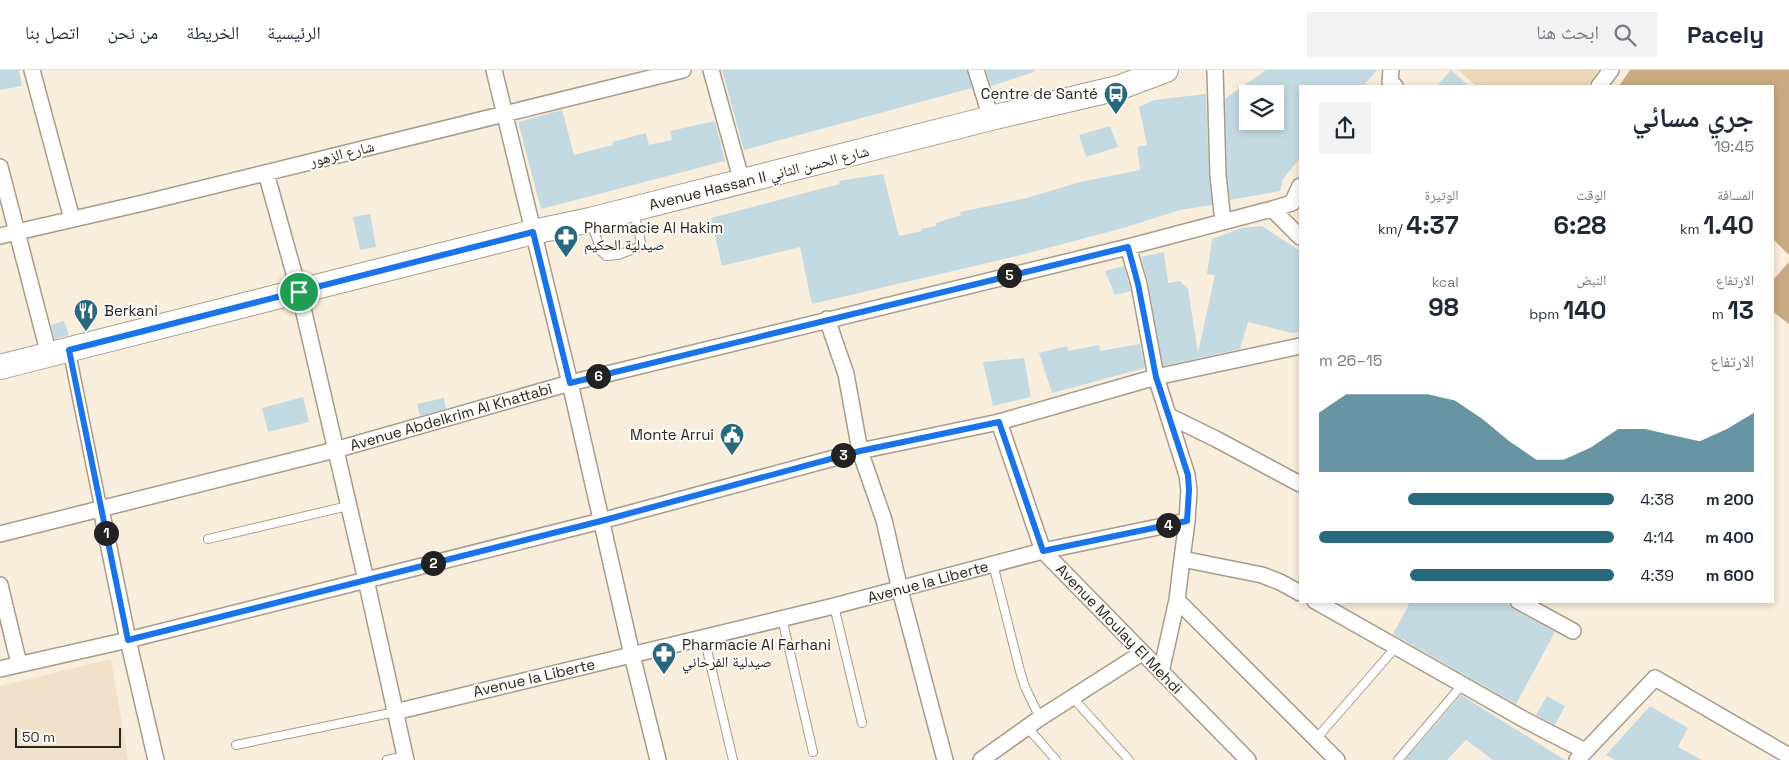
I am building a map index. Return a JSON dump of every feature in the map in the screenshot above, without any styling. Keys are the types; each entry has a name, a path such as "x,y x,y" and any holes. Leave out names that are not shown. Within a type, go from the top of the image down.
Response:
{"main road":[{"name":"Avenue Hassan II شارع الحسن الثاني","path":"0,367 533,232 590,220 991,118 1118,88 1166,70"}],"street":[{"path":"494,70 570,383 658,760"},
{"name":"شارع الزهور","path":"0,236 266,173 683,70"},
{"path":"711,70 742,182"},
{"path":"976,70 991,118"},
{"path":"1215,70 1218,175 1223,222"},
{"path":"1600,85 1611,70"},
{"path":"35,71 72,219"},
{"path":"0,167 17,232 59,352 101,509 128,640 156,760"},
{"path":"266,173 299,292 406,758"},
{"name":"Avenue Abdelkrim Al Khattabi","path":"0,534 335,450 570,383 1128,247 1272,209 1292,203 1299,188"},
{"path":"1272,209 1299,235"},
{"path":"1128,247 1138,284 1156,377 1188,475 1187,521 1177,600 1161,672"},
{"path":"827,320 846,374 860,451 884,520 944,760"},
{"path":"0,669 128,640 601,521 860,451 999,422 1156,377 1298,349"},
{"path":"1168,416 1216,439 1299,483"},
{"name":"Avenue Moulay El Mehdi","path":"999,422 1043,551 1248,760"},
{"name":"Avenue la Liberte","path":"394,712 900,590 1043,551 1187,521"},
{"path":"1182,558 1262,575 1299,592"},
{"path":"0,585 4,624 19,664"},
{"path":"1177,600 1337,760"},
{"path":"1318,603 1581,756 1655,678 1789,756"},
{"path":"1522,603 1574,631"},
{"path":"981,760 1040,718 1142,653"}],"lane":[{"path":"590,220 601,251 606,256 618,255 639,247 641,242 634,209"},
{"path":"208,539 348,506"},
{"path":"993,564 1020,671 1025,687 1040,718"},
{"path":"834,606 862,723"},
{"path":"782,618 813,752"},
{"path":"704,637 733,760"},
{"path":"1316,740 1396,647"},
{"path":"1398,760 1462,686"},
{"path":"1072,698 1129,760"},
{"path":"236,745 394,712"},
{"path":"1027,727 1056,760"},
{"path":"387,760 406,758"}],"shaded area":[{"path":"1458,70 1599,70 1589,85 1475,85"},
{"path":"1630,70 1789,70 1789,255 1774,240 1774,85 1620,85"},
{"path":"1789,262 1789,324 1774,313 1774,279"},
{"path":"111,659 128,760 0,760 0,686"}],"building":[{"path":"0,70 19,70 22,86 0,90"},
{"path":"722,70 967,70 972,88 744,150"},
{"path":"986,70 1034,70 1034,72 991,86"},
{"path":"1266,70 1377,70 1364,85 1299,85 1299,159 1283,179 1280,191 1230,200 1227,174 1225,99 1239,89 1239,130 1284,130 1284,85 1245,85"},
{"path":"1451,70 1468,85 1438,85"},
{"path":"1206,94 1212,205 1180,210 1123,228 1017,256 812,304 800,247 722,266 711,218 840,184 839,181 883,174 899,236 936,226 936,223 961,215 960,212 1027,198 1080,182 1140,170 1137,147 1147,145 1139,107 1154,100"},
{"path":"562,110 574,155 613,145 612,142 646,133 649,145 672,140 670,131 715,121 725,161 541,209 518,122"},
{"path":"1110,126 1118,147 1086,157 1079,135"},
{"path":"370,214 376,247 360,250 353,217"},
{"path":"1262,226 1299,250 1299,332 1292,333 1248,322 1240,349 1163,366 1148,282 1141,257 1164,252 1168,283 1180,281 1188,289 1198,353 1215,275 1207,274 1212,239 1242,228"},
{"path":"1124,266 1131,291 1115,295 1105,271"},
{"path":"64,321 69,335 55,339 51,325"},
{"path":"1140,344 1145,368 1052,393 1039,353 1067,346 1068,351 1099,345 1100,351"},
{"path":"1024,358 1031,397 993,406 983,362"},
{"path":"303,397 309,422 268,432 262,408"},
{"path":"444,398 446,409 420,416 417,404"},
{"path":"1410,603 1507,603 1514,609 1555,632 1516,704 1393,634"},
{"path":"1461,695 1565,760 1493,760 1466,740 1447,760 1405,760"},
{"path":"1547,696 1565,706 1555,725 1536,715"},
{"path":"1650,706 1688,728 1678,747 1702,760 1615,760 1606,755"}],"place":[{"name":"Centre de Santé","path":"1116,115"},
{"name":"Pharmacie Al Hakim صيدلية الحكيم","path":"566,258"},
{"name":"Berkani","path":"86,332"},
{"name":"Monte Arrui","path":"732,456"},
{"name":"Pharmacie Al Farhani صيدلية الفرحاني","path":"664,675"}],"route":[{"path":"533,232 570,383 1128,247 1138,284 1156,377 1188,475 1189,502 1187,521 1043,551 999,422 860,451 601,521 128,640 69,350 299,292 533,232"}]}
